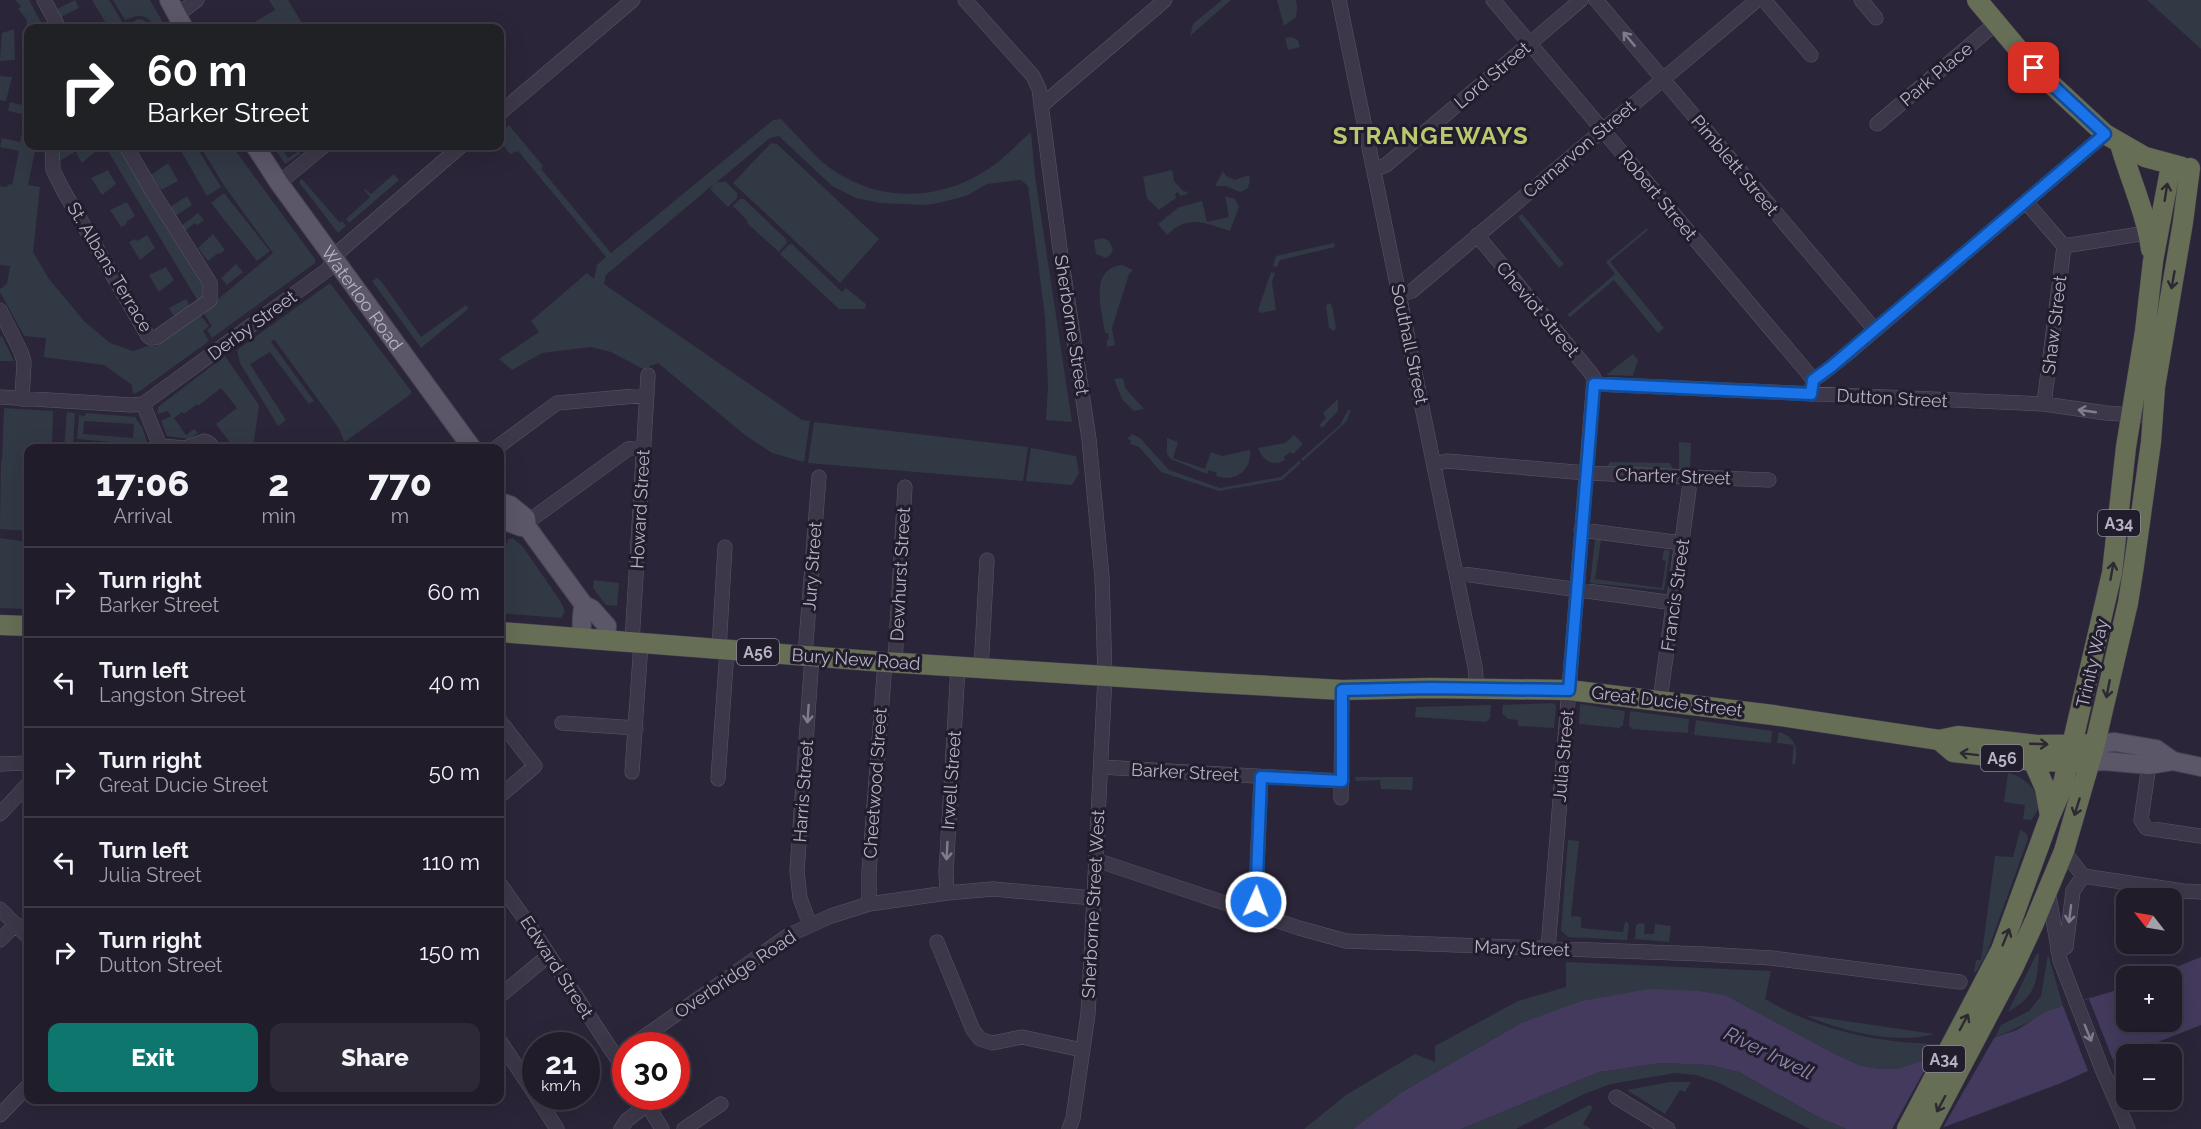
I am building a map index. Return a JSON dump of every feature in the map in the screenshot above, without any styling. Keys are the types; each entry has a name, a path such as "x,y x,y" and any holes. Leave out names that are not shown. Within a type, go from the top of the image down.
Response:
{"highway":[{"path":"1977,0 2034,68 2113,139 2145,157 2187,167"},
{"path":"2113,139 2130,178 2148,231 2153,261"},
{"name":"Trinity Way","path":"1907,1129 1990,993 2048,890 2064,851 2092,753 2128,603 2146,477 2155,387 2183,222 2187,167"},
{"name":"Trinity Way","path":"1928,1129 1990,993 2012,924 2062,788 2112,573 2153,261 2187,167"},
{"path":"2183,222 2201,207"},
{"path":"2121,508 2132,486 2139,439 2144,426 2152,416"},
{"path":"0,625 24,626"},
{"name":"Bury New Road","path":"504,634 1104,676"},
{"name":"Great Ducie Street","path":"1104,676 1342,690 1477,688 1569,690 1660,700 1939,740 1958,736 2037,745 2071,753"},
{"name":"Great Ducie Street","path":"1939,740 1953,752 2033,761 2071,753 2092,753"},
{"path":"2033,761 2045,788 2050,816"}],"main road":[{"name":"Waterloo Road","path":"258,150 279,183 469,444"},
{"path":"504,503 510,505 526,518 527,527 584,605 592,609 607,626 606,640"},
{"path":"504,520 527,527"},
{"path":"581,638 583,626 581,615 584,605"},
{"name":"Great Ducie Street","path":"2092,753 2115,742 2156,748 2173,761"},
{"name":"Great Ducie Street","path":"2092,753 2104,761 2149,765 2173,761 2201,767"}],"street":[{"path":"44,0 57,24"},
{"path":"177,15 197,0"},
{"path":"504,110 633,0"},
{"name":"Sherborne Street","path":"965,0 1033,76 1039,90 1091,450 1102,577 1104,676"},
{"path":"1041,106 1165,0"},
{"name":"Southall Street","path":"1339,0 1477,674 1477,688"},
{"name":"Robert Street","path":"1493,0 1603,130 1812,387"},
{"name":"Lord Street","path":"1374,170 1382,168 1581,0"},
{"name":"Pimblett Street","path":"1596,0 1875,330"},
{"name":"Carnarvon Street","path":"1400,295 1412,291 1757,0"},
{"path":"1764,0 1811,54"},
{"path":"1861,0 1876,18"},
{"name":"Park Place","path":"1877,124 1996,23"},
{"path":"1812,387 1821,375 2026,202 2113,139"},
{"name":"St. Albans Terrace","path":"52,150 53,170 63,190 151,338 157,337 210,300 210,283 152,191 132,150"},
{"path":"279,183 319,150"},
{"name":"Derby Street","path":"143,404 327,270 342,249 456,150"},
{"path":"2026,202 2064,246 2148,231"},
{"name":"Cheviot Street","path":"1477,235 1590,372 1594,384"},
{"name":"Shaw Street","path":"2044,404 2064,246"},
{"path":"0,310 21,351 24,362 22,399"},
{"name":"Howard Street","path":"632,772 636,728 643,447 648,375"},
{"name":"Dutton Street","path":"1594,384 1812,387 2044,404 2131,416 2152,416"},
{"name":"Julia Street","path":"1548,949 1594,384"},
{"path":"501,444 557,403 647,395"},
{"path":"0,398 143,404 159,444"},
{"path":"196,444 204,441 210,444"},
{"path":"527,527 533,518 628,449 643,447"},
{"name":"Charter Street","path":"1434,464 1447,461 1586,473 1769,480"},
{"name":"Jury Street","path":"809,656 819,477"},
{"name":"Dewhurst Street","path":"890,662 905,487"},
{"name":"Francis Street","path":"1660,700 1689,490"},
{"path":"1581,530 1682,543"},
{"path":"718,779 726,547"},
{"path":"981,669 987,560"},
{"path":"1456,573 1674,603"},
{"name":"Harris Street","path":"809,656 797,871 800,898 810,925"},
{"name":"Cheetwood Street","path":"869,904 869,872 890,662"},
{"name":"Irwell Street","path":"947,893 946,873 958,667"},
{"name":"Sherborne Street West","path":"1069,1129 1073,1118 1088,1014 1104,676"},
{"path":"1341,798 1342,690"},
{"path":"562,723 636,728"},
{"path":"504,726 535,766 504,793"},
{"path":"0,764 24,764"},
{"path":"2149,765 2142,825 2146,828 2201,836"},
{"name":"Barker Street","path":"1101,767 1342,781"},
{"path":"1255,912 1261,777"},
{"path":"0,814 24,787"},
{"path":"2064,851 2083,876 2201,892"},
{"name":"Mary Street","path":"1095,862 1105,863 1346,941 1703,954 1780,959 1960,982"},
{"path":"2058,951 2066,947 2073,891 2083,876"},
{"name":"Edward Street","path":"504,889 612,1042"},
{"name":"Overbridge Road","path":"651,1032 789,935 831,916 869,904 993,889 1093,898"},
{"path":"2048,890 2058,951 2074,998 2128,1129"},
{"path":"0,909 24,933"},
{"path":"0,940 16,924"},
{"path":"937,942 973,1030 980,1039 992,1043 1022,1037 1082,1050"},
{"path":"504,993 549,955"},
{"path":"504,1047 522,1075"},
{"path":"0,1115 24,1090"},
{"path":"1616,1097 1666,1128"},
{"path":"684,1129 721,1104"},
{"path":"545,1110 557,1129"},
{"path":"621,1129 636,1110"},
{"path":"650,1110 662,1129"}],"shaded area":[{"path":"15,0 29,0 42,24 26,24 27,20 18,9 21,6"},
{"path":"75,0 79,8 59,18 55,10"},
{"path":"92,0 109,0 124,24 107,24"},
{"path":"113,0 150,0 164,24 154,24 139,16 125,20"},
{"path":"269,0 288,0 303,24 258,24 256,21 275,10"},
{"path":"1222,0 1231,0 1190,36 1193,24"},
{"path":"1277,0 1296,0 1296,17 1284,26"},
{"path":"2147,0 2201,0 2201,49"},
{"path":"138,19 149,24 129,24"},
{"path":"14,29 15,60 0,61 2,33"},
{"path":"1292,37 1298,40 1300,47 1288,50 1285,38"},
{"path":"0,76 12,77 6,101 0,100"},
{"path":"10,102 24,105 24,115 8,111"},
{"path":"781,119 819,159 837,173 878,190 900,194 922,193 965,182 997,163 1031,132 1035,176 1072,422 1046,420 1048,387 1045,317 1028,186 1021,180 987,184 966,196 925,205 880,203 856,198 832,186 779,136 770,138 717,182 726,182 737,193 737,198 728,207 710,189 714,184 606,275 604,284 802,420 810,421 804,462 772,453 745,435 658,363 643,369 611,352 591,347 542,353 512,370 499,359 539,332 531,321 587,273 594,279 597,265 606,257 518,151 510,154 504,146 504,130 509,125 543,166 541,169 611,253 773,120"},
{"path":"24,124 24,150 35,150 28,185 40,187 33,252 49,279 85,322 110,343 133,351 156,346 200,315 209,326 203,331 209,341 140,391 133,394 132,385 104,365 44,357 46,338 24,336 0,292 0,289 7,284 10,266 0,265 0,186 12,185 19,151 0,147 2,138 20,142"},
{"path":"771,143 777,144 879,239 840,283 733,183"},
{"path":"58,150 78,150 56,163"},
{"path":"82,150 96,151 82,163 76,153"},
{"path":"107,150 122,150 203,283 202,298 199,303"},
{"path":"180,150 198,150 221,187 207,196"},
{"path":"202,150 235,150 315,259 315,263 212,338 207,330 212,326 203,312 273,253 225,187"},
{"path":"276,150 283,150 288,158 299,151 300,154 285,164"},
{"path":"168,163 178,181 161,190 151,175"},
{"path":"108,170 116,184 102,195 91,178"},
{"path":"1172,170 1174,181 1188,194 1180,196 1178,192 1175,194 1176,198 1159,210 1147,198 1143,177"},
{"path":"1223,171 1226,176 1235,180 1249,175 1250,182 1247,189 1240,192 1226,186 1215,186"},
{"path":"394,174 399,180 349,223 346,219 370,197 364,190 371,194"},
{"path":"302,179 340,223 342,221 346,226 338,233 299,182"},
{"path":"224,193 270,251 257,261 211,203"},
{"path":"187,196 192,205 175,216 170,207"},
{"path":"1225,196 1235,199 1239,207 1230,231 1204,223 1190,222 1182,224 1167,235 1158,224 1179,207 1202,201 1207,222 1229,217"},
{"path":"740,199 744,199 786,239 787,243 779,252 748,224 733,206"},
{"path":"127,202 135,216 121,227 110,210"},
{"path":"198,213 204,220 197,225 195,223 185,231 181,226"},
{"path":"1522,214 1564,264 1559,268 1518,217"},
{"path":"1647,228 1648,230 1610,262 1664,328 1658,333 1614,280 1570,317 1567,315 1615,274 1606,262"},
{"path":"213,234 225,250 208,261 198,248"},
{"path":"147,235 155,248 140,260 129,242 135,239 137,241"},
{"path":"1103,238 1109,241 1113,249 1106,258 1096,254 1094,240"},
{"path":"1334,243 1335,247 1280,260 1277,267 1273,266 1276,256"},
{"path":"792,244 842,292 846,288 866,304 865,309 839,309 780,254"},
{"path":"236,264 243,272 227,285 221,278"},
{"path":"1122,265 1133,270 1129,274 1112,328 1115,345 1107,347 1109,339 1108,333 1105,333 1100,302 1101,282 1111,268"},
{"path":"166,267 174,280 159,292 149,275"},
{"path":"1271,272 1275,273 1272,282 1276,310 1260,313 1258,310"},
{"path":"377,278 421,337 466,305 468,309 421,348 372,281"},
{"path":"330,283 411,391 411,394 346,441 274,339 271,342 314,401 309,404 270,352 250,364 286,420 278,426 240,363 237,350"},
{"path":"186,299 190,306 174,316 169,308"},
{"path":"1329,303 1332,306 1336,328 1334,331 1329,328 1326,306"},
{"path":"2,336 14,361 0,361 0,337"},
{"path":"1633,354 1638,360 1633,376 1606,375"},
{"path":"225,356 259,405 254,444 231,444 216,424 237,408 221,388 198,406 197,404 174,418 186,435 194,429 198,433 189,439 167,436 161,421 171,416 168,411 158,414 158,407"},
{"path":"1123,378 1125,388 1144,409 1134,411 1122,399 1114,379"},
{"path":"1338,399 1338,411 1322,428 1319,425 1326,418 1323,413"},
{"path":"4,408 53,411 52,444 24,444 24,531 0,529"},
{"path":"1348,410 1351,410 1346,422 1303,461 1301,459 1340,425"},
{"path":"67,412 75,413 73,444 64,444"},
{"path":"87,413 135,417 142,427 148,444 77,439 79,415 84,416","holes":["84,421 134,424 133,438 83,434"]},
{"path":"814,422 1028,447 1023,481 808,463"},
{"path":"1132,434 1140,438 1169,470 1220,488 1281,477 1299,461 1301,463 1282,480 1219,491 1161,472 1139,447 1130,444 1131,440 1127,439"},
{"path":"1294,435 1303,444 1293,454 1290,452 1281,462 1269,462 1258,448 1285,443"},
{"path":"1167,438 1178,442 1173,458 1205,469 1211,452 1222,456 1250,450 1250,457 1241,473 1230,478 1223,478 1209,470 1207,474 1171,459 1167,454"},
{"path":"1679,442 1691,443 1690,469 1679,469"},
{"path":"1031,448 1076,456 1079,473 1072,485 1026,481"},
{"path":"1610,462 1670,463 1673,469 1607,467"},
{"path":"0,538 24,541 24,609 0,608"},
{"path":"513,538 523,547 561,602 565,611 561,618 504,613 504,554 508,539"},
{"path":"1595,540 1601,540 1595,579 1662,588 1666,561 1662,560 1664,550 1670,550 1664,590 1590,583"},
{"path":"594,580 619,583 617,606 606,605 593,588"},
{"path":"1552,703 1556,707 1554,728 1518,726 1518,720 1508,719 1502,713 1503,705"},
{"path":"1580,704 1625,711 1623,726 1620,728 1579,724"},
{"path":"1491,705 1490,718 1486,722 1415,717 1416,707"},
{"path":"1630,711 1689,719 1688,733 1631,729 1629,726"},
{"path":"1696,720 1772,731 1771,743 1694,735"},
{"path":"1779,732 1789,737 1794,744 1795,764 1792,764 1794,745 1777,743"},
{"path":"2008,773 2016,775 2035,791 2038,806 2031,820 2023,819 2025,805 2004,802"},
{"path":"1355,777 1413,777 1412,790 1381,789 1380,780 1356,781"},
{"path":"2020,830 2027,834 2028,839 1987,953 1974,972 1976,960 1981,960 1995,856 2013,857"},
{"path":"1568,840 1579,841 1571,916 1581,917 1581,928 1623,932 1625,922 1627,922 1629,925 1627,940 1568,937 1561,931"},
{"path":"1639,923 1645,924 1644,934 1654,934 1655,924 1671,926 1669,942 1635,939 1636,926"},
{"path":"2037,953 2039,954 2038,965 2033,989 2024,1001 2008,1012"},
{"path":"2048,954 2063,1006 1995,1037 2001,1025 2029,1011 2041,996"},
{"path":"1566,962 1771,971 1765,999 1785,1010 1849,1033 1893,1041 1939,1044 1931,1058 1921,1063 1898,1069 1879,1069 1859,1065 1727,996 1521,1023 1402,1092 1353,1129 1304,1129 1346,1095 1415,1054 1435,1062 1435,1046 1518,1001 1566,987"},
{"path":"1805,1015 1934,1034 1903,1038 1869,1035 1834,1026"},
{"path":"1661,1063 1709,1065 1739,1072 1816,1116 1846,1129 1810,1129 1717,1082 1696,1075 1675,1073 1611,1084 1584,1094 1516,1129 1461,1129 1599,1072"},
{"path":"1670,1082 1691,1082 1685,1092 1680,1090 1665,1114 1627,1090"},
{"path":"1589,1105 1593,1107 1583,1124 1591,1129 1543,1129"}],"water":[{"name":"River Irwell","path":"2201,957 2201,1025 2153,1044 2116,1044 2116,1059 2061,1083 1939,1129 1846,1129 1816,1116 1739,1072 1709,1065 1661,1063 1599,1072 1461,1129 1353,1129 1402,1092 1521,1023 1582,1001 1650,989 1699,991 1727,996 1859,1065 1879,1069 1898,1069 2017,1030 2045,1012 2116,990 2116,1032 2182,1032 2182,966 2179,966"}],"pier":[{"path":"2089,999 2113,1060 2088,1071 2063,1006"},
{"path":"1997,1033 1942,1129 1892,1129 1933,1055"}],"district":[{"name":"STRANGEWAYS","path":"1431,135"}],"route":[{"path":"1256,902 1261,777 1342,781 1342,690 1431,688 1569,690 1594,384 1811,394 1813,380 2105,134 2034,68"}]}
